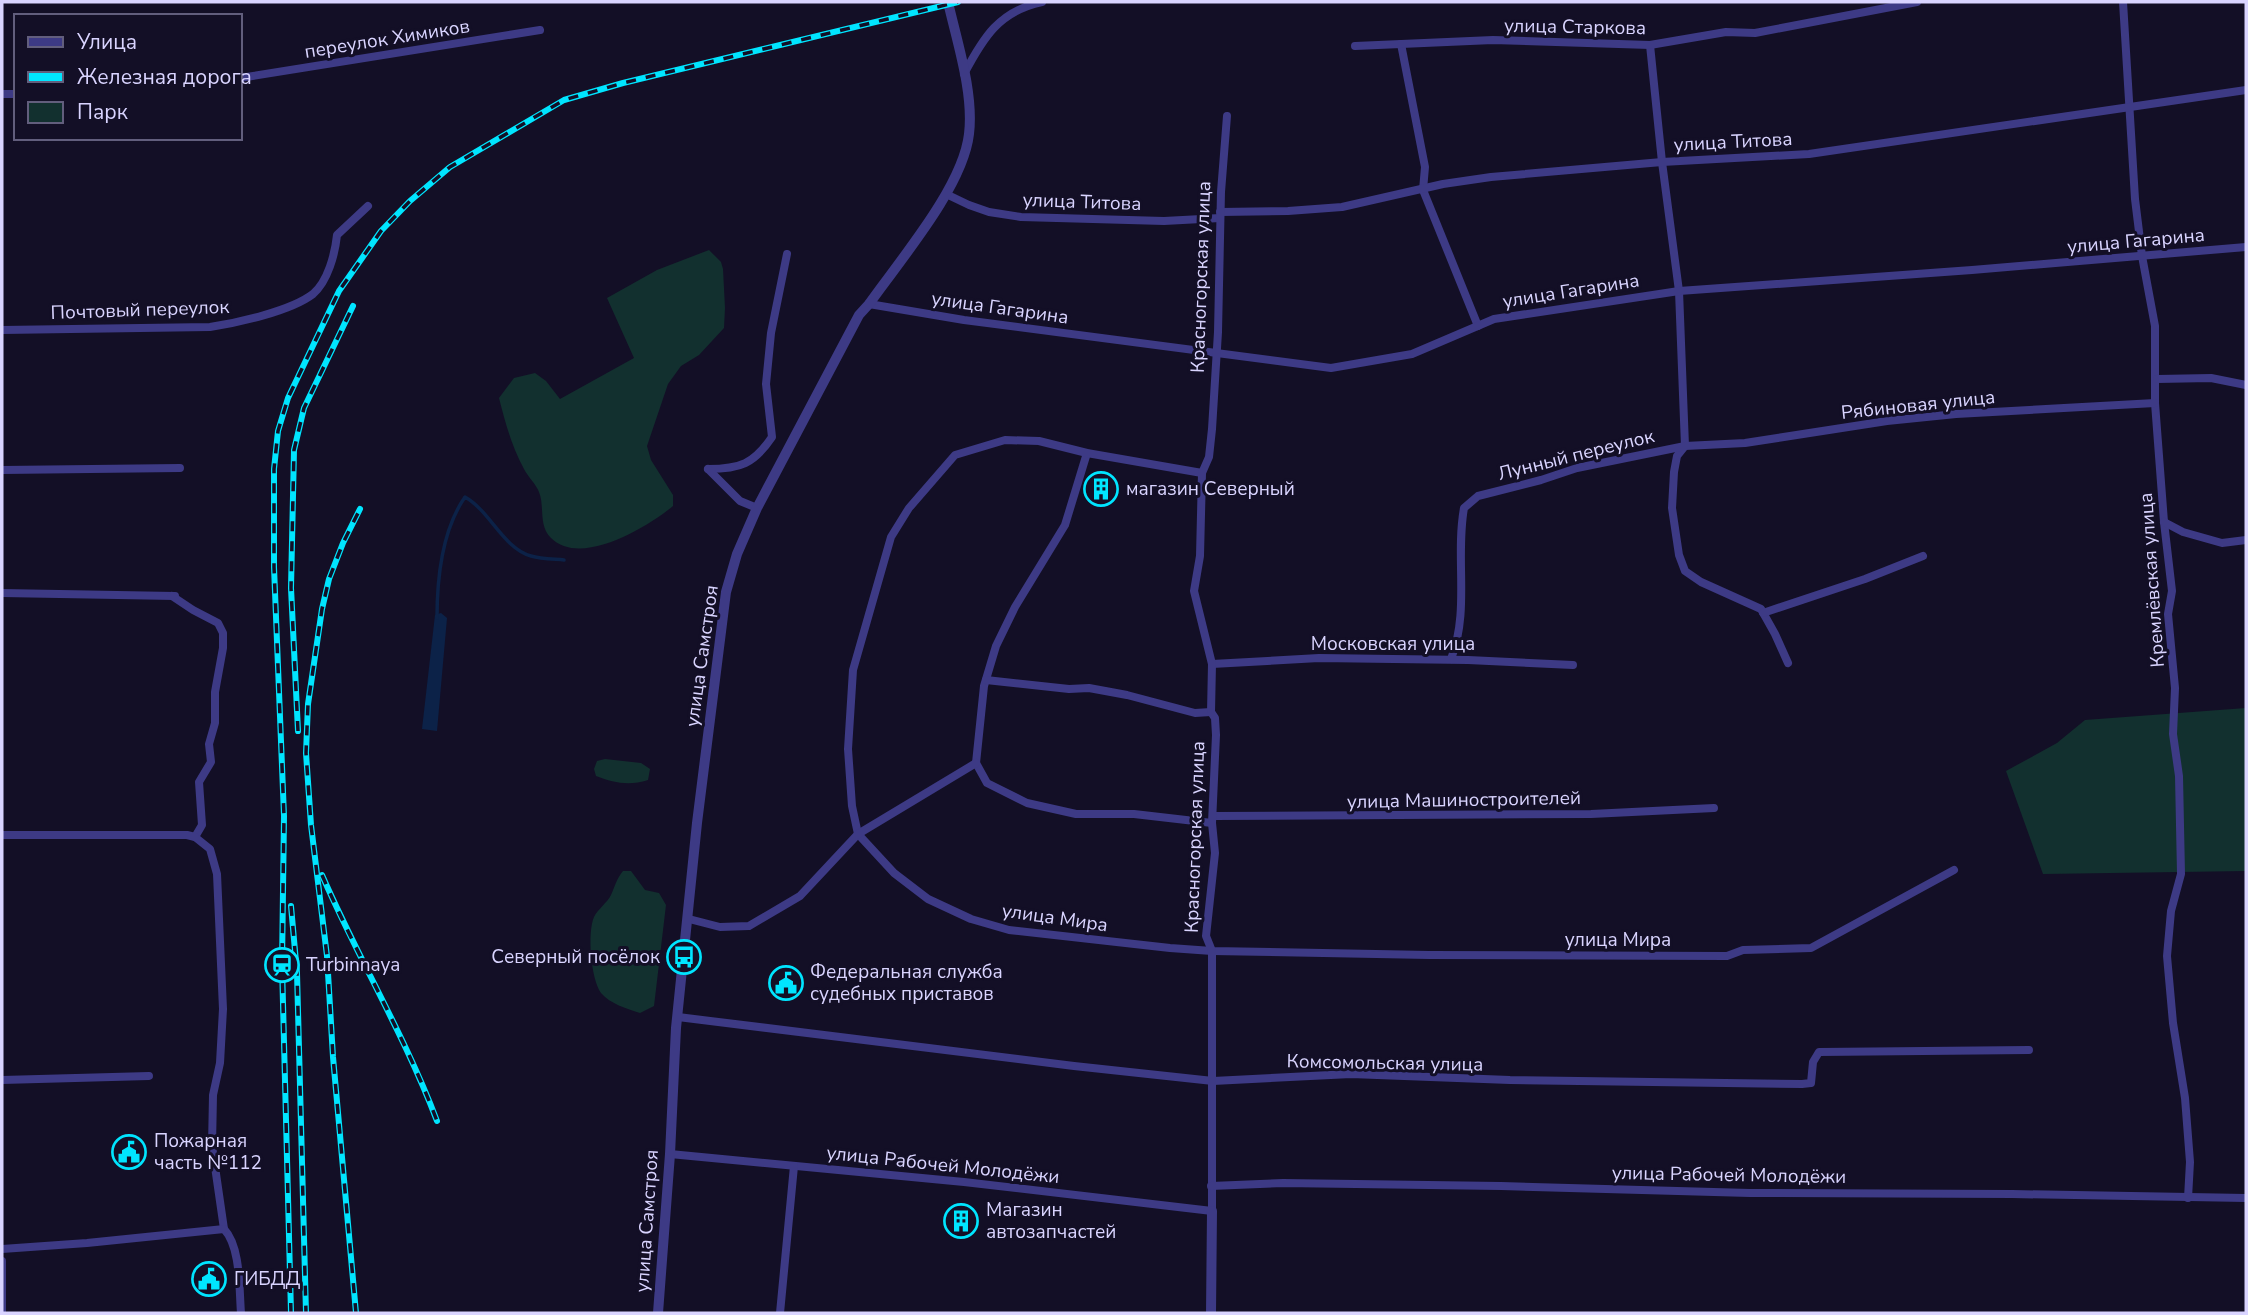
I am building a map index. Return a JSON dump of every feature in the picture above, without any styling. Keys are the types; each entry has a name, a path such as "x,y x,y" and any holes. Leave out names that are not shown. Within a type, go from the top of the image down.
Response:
{"street":[{"name":"улица Самстроя","path":"658,1313 678,1017 697,823 726,592 737,554 757,508 859,315 947,194 962,163 969,134 970,110 948,2"},
{"path":"964,74 983,39 1013,10 1042,2"},
{"name":"улица Старкова","path":"1355,46 1493,40 1650,45 1726,32 1755,33 1917,2"},
{"name":"Кремлёвская улица","path":"2123,2 2128,107 2142,256 2155,326 2155,403 2172,592 2168,614 2175,688 2173,734 2179,776 2181,874 2171,911 2167,956 2173,1023 2185,1098 2190,1162 2188,1198"},
{"name":"переулок Химиков","path":"242,78 540,30"},
{"path":"1401,44 1424,167 1423,190 1478,326"},
{"path":"1650,45 1661,162 1679,291 1685,446 1677,456 1672,508 1679,555 1685,571 1701,582 1760,609 1775,634 1787,663"},
{"name":"улица Титова","path":"947,194 989,212 1021,217 1164,221 1342,207 1443,184 1491,177 1661,162 1809,154 2246,90"},
{"name":"Красногорская улица","path":"1211,1313 1212,951 1206,936 1215,853 1213,820 1216,735 1215,718 1211,712 1212,664 1194,591 1200,556 1202,473 1209,457 1212,429 1217,355 1220,215 1227,116"},
{"name":"Почтовый переулок","path":"2,330 209,327 236,324 278,310 313,294 327,272 336,247 337,235 368,206"},
{"name":"улица Гагарина","path":"869,304 964,320 1331,368 1412,354 1494,319 1679,291 2246,247"},
{"path":"757,508 740,501 708,469 741,467 762,451 772,437 766,384 771,333 787,254"},
{"path":"2157,379 2211,378 2246,385"},
{"name":"Рябиновая улица","path":"1685,446 1745,443 1887,421 1956,414 2155,403"},
{"path":"858,834 852,806 848,749 853,670 891,537 909,508 955,455 1005,440 1039,441 1087,453 1202,473"},
{"name":"Лунный переулок","path":"1451,659 1459,640 1461,623 1461,525 1464,508 1478,496 1577,468 1685,446"},
{"path":"689,919 720,927 749,926 800,896 858,834 976,764 986,680 996,646 1015,607 1065,525 1087,453"},
{"path":"2,470 180,468"},
{"path":"2164,522 2183,532 2222,543 2246,540"},
{"path":"1763,613 1865,579 1923,556"},
{"path":"2,593 175,596 193,610 218,623 223,634 223,648 215,692 215,723 209,744 211,762 199,782 202,825 195,837"},
{"name":"Московская улица","path":"1212,664 1320,658 1451,659 1573,665"},
{"path":"986,680 1069,689 1089,688 1195,713 1211,712"},
{"name":"улица Машиностроителей","path":"976,764 987,783 1027,803 1076,814 1135,814 1213,820 1591,814 1714,808"},
{"name":"улица Мира","path":"858,834 894,873 928,899 971,919 1009,930 1212,951 1727,956 1742,950 1811,948 1954,870"},
{"path":"2,835 187,835 195,837 210,849 217,874 223,1009 220,1063 213,1096 212,1146 224,1229 231,1236 235,1248 241,1313"},
{"name":"Комсомольская улица","path":"678,1017 1213,1081 1351,1074 1510,1080 1802,1084 1811,1083 1813,1062 1819,1052 2029,1050"},
{"path":"2,1080 149,1076"},
{"name":"улица Рабочей Молодёжи","path":"670,1154 964,1182 1212,1211"},
{"path":"780,1313 794,1166"},
{"name":"улица Рабочей Молодёжи","path":"1211,1186 1283,1183 1488,1185 1750,1193 2246,1198"},
{"path":"2,1249 224,1229"},
{"path":"2,1261 2,1313"}],"green space":[{"path":"709,250 721,262 723,269 724,328 699,355 681,366 668,384 647,446 651,460 673,495 673,506 648,524 614,541 579,548 564,546 551,538 544,527 539,492 516,452 499,398 514,378 535,373 546,381 560,399 634,358 607,298 657,270"},
{"path":"2246,708 2246,871 2043,874 2006,771 2057,743 2085,720"},
{"path":"605,759 641,763 650,769 648,780 622,783 596,776 594,769 597,761"},
{"path":"623,871 631,871 645,890 659,893 666,905 654,1006 640,1013 614,1003 601,993 591,956 594,917 609,898"}],"water":[{"path":"441,613 447,618 437,731 422,729 435,615"}],"waterway":[{"path":"437,618 442,555 451,524 465,497 521,552 535,557 564,560"}],"railway":[{"path":"291,1313 282,965 284,816 274,567 274,469 278,431 288,398 339,291 381,231 410,201 450,167 564,100 623,83 958,2"},
{"path":"298,731 291,588 294,450 304,408 353,306"},
{"path":"356,1313 333,1057 327,956 311,825 306,753 308,704 322,609 329,579 360,509"},
{"path":"322,875 411,1058 437,1121"},
{"path":"291,906 297,973 306,1313"}],"place":[{"name":"магазин Северный","path":"1101,489"},
{"name":"Северный посёлок","path":"684,957"},
{"name":"Turbinnaya","path":"282,965"},
{"name":"Федеральная служба судебных приставов","path":"786,983"},
{"name":"Пожарная часть №112","path":"129,1152"},
{"name":"Магазин автозапчастей","path":"961,1221"},
{"name":"ГИБДД","path":"209,1279"}]}
